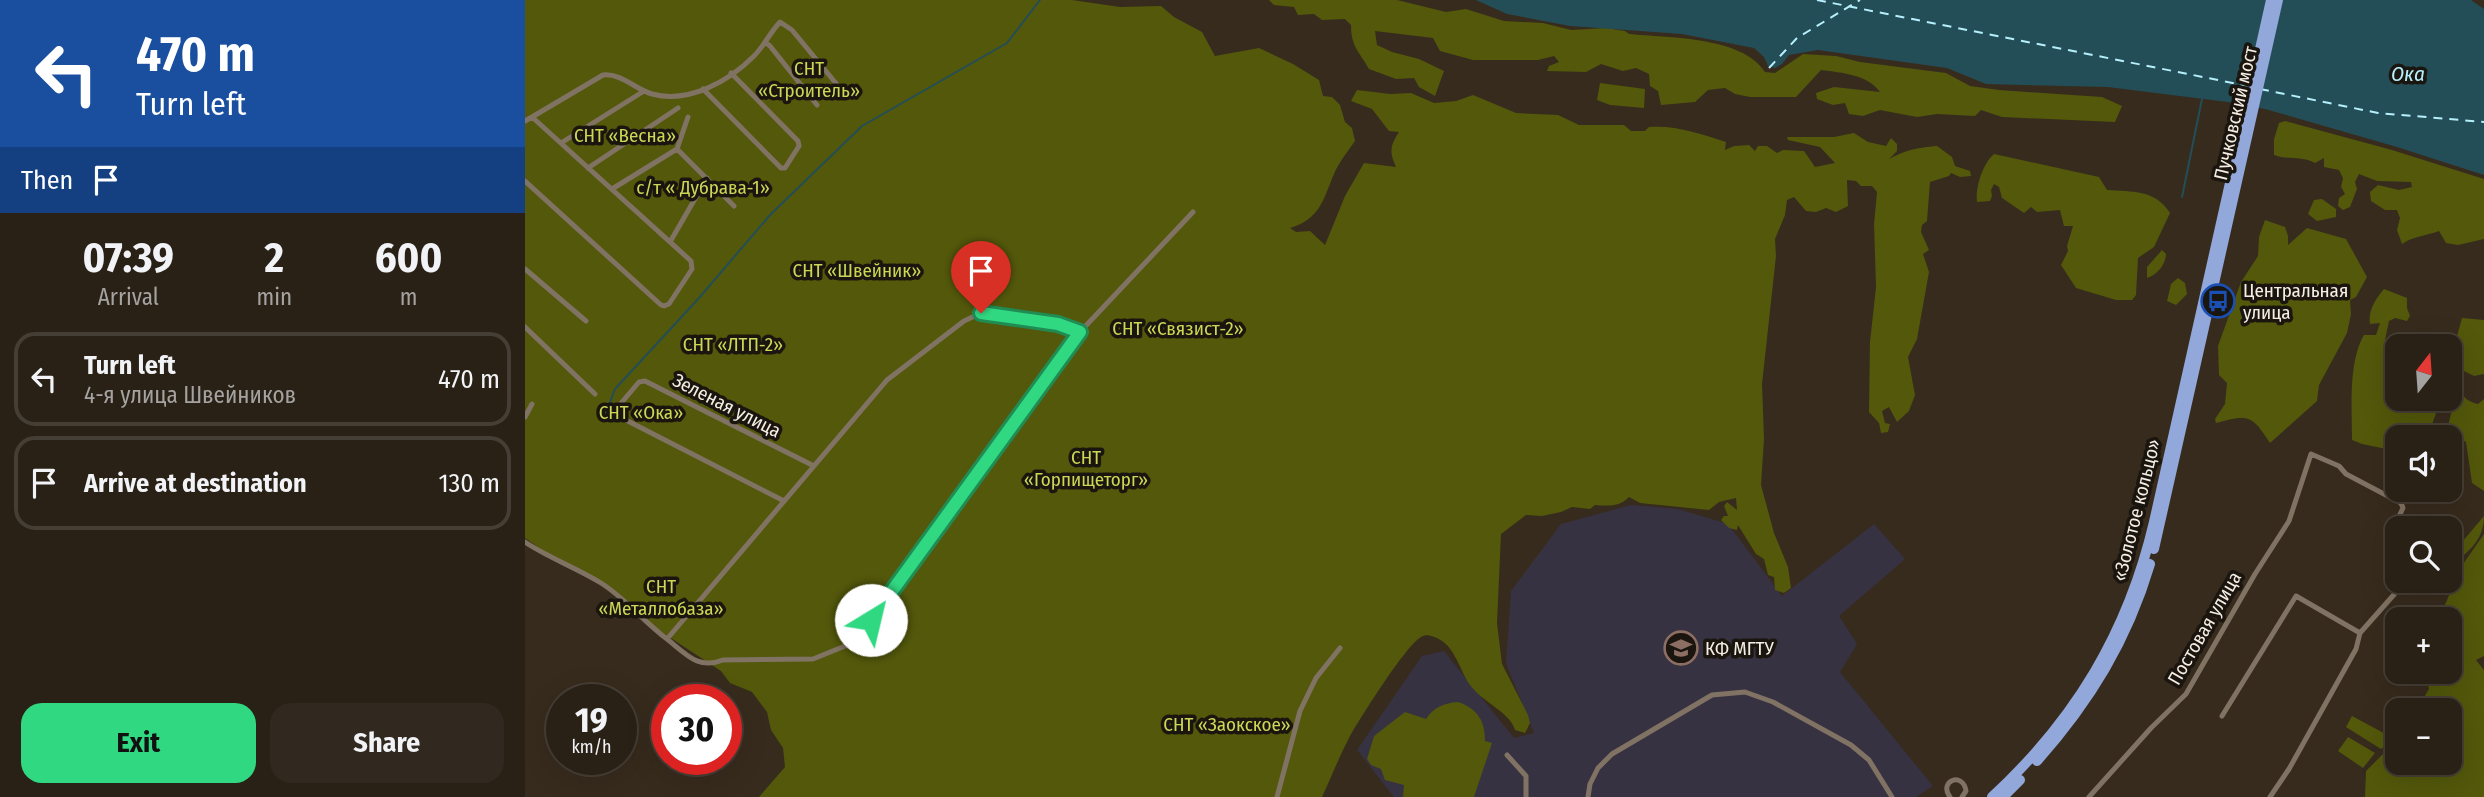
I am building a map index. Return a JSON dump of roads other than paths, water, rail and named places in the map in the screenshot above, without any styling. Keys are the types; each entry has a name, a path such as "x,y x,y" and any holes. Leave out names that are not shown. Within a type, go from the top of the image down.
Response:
{"highway":[{"name":"Пучковский мост","path":"2221,233 2271,0"},
{"name":"Пучковский мост","path":"2221,233 2257,99 2278,0"},
{"name":"«Золотое кольцо»","path":"1992,797 2026,764 2083,693 2111,646 2136,586 2154,522 2221,233"},
{"name":"«Золотое кольцо»","path":"2003,797 2057,739 2089,698 2116,650 2143,589 2159,529 2221,233"}],"street":[{"path":"525,121 603,75 615,76 658,95 691,94 720,83 754,56 765,42 766,36 780,22 784,23 839,87"},
{"path":"765,42 817,105"},
{"path":"703,89 781,168 785,168 799,146 798,141 731,73"},
{"path":"561,143 644,90"},
{"path":"588,168 678,108"},
{"path":"525,181 661,304 669,304 681,288 692,264 532,117"},
{"path":"612,189 677,149 688,117"},
{"path":"677,149 734,206"},
{"path":"670,242 707,178"},
{"path":"525,542 602,584 650,627 697,662 711,665 723,660 813,659 855,642 1080,332 1193,212"},
{"path":"525,269 586,321"},
{"path":"667,639 887,380 964,321 981,313 1058,324 1080,332"},
{"path":"525,327 595,394"},
{"name":"Зеленая улица","path":"784,502 620,417 617,408 639,382 648,382 814,467"},
{"path":"525,417 532,404"},
{"name":"Постовая улица","path":"2089,797 2151,728 2186,694 2255,574 2289,521 2311,454 2339,466 2346,474 2401,503 2403,508 2399,516"},
{"path":"2270,797 2303,745 2355,649 2360,633 2395,593"},
{"path":"2222,716 2296,596 2360,633"},
{"path":"1277,797 1300,711 1316,678 1340,648"},
{"path":"1588,797 1590,784 1598,768 1612,754 1712,695 1745,692 1773,702 1851,745 1869,760 1892,797"},
{"path":"1507,755 1526,776 1526,797"},
{"path":"1947,795 1950,781 1955,779 1961,780 1965,785 1966,791 1962,797"}],"water":[{"name":"Ока","path":"1476,0 2471,0 2484,9 2484,175 2265,109 2228,102 2108,87 1986,84 1947,68 1818,50 1789,55 1775,68 1768,66 1764,57 1754,48 1682,34 1570,26 1507,14"}],"waterway":[{"path":"605,416 615,389 699,298 770,215 862,126 1007,43 1040,0"},
{"path":"2182,197 2202,99"}],"place":[{"name":"Центральная улица","path":"2218,301"},
{"name":"КФ МГТУ","path":"1681,648"}],"park label":[{"name":"СНТ «Строитель»","path":"809,79"},
{"name":"СНТ «Весна»","path":"625,135"},
{"name":"с/т « Дубрава-1»","path":"703,187"},
{"name":"СНТ «Швейник»","path":"857,270"},
{"name":"СНТ «Связист-2»","path":"1178,328"},
{"name":"СНТ «ЛТП-2»","path":"733,344"},
{"name":"СНТ «Ока»","path":"641,412"},
{"name":"СНТ «Горпищеторг»","path":"1086,468"},
{"name":"СНТ «Металлобаза»","path":"661,597"},
{"name":"СНТ «Заокское»","path":"1227,724"}]}
